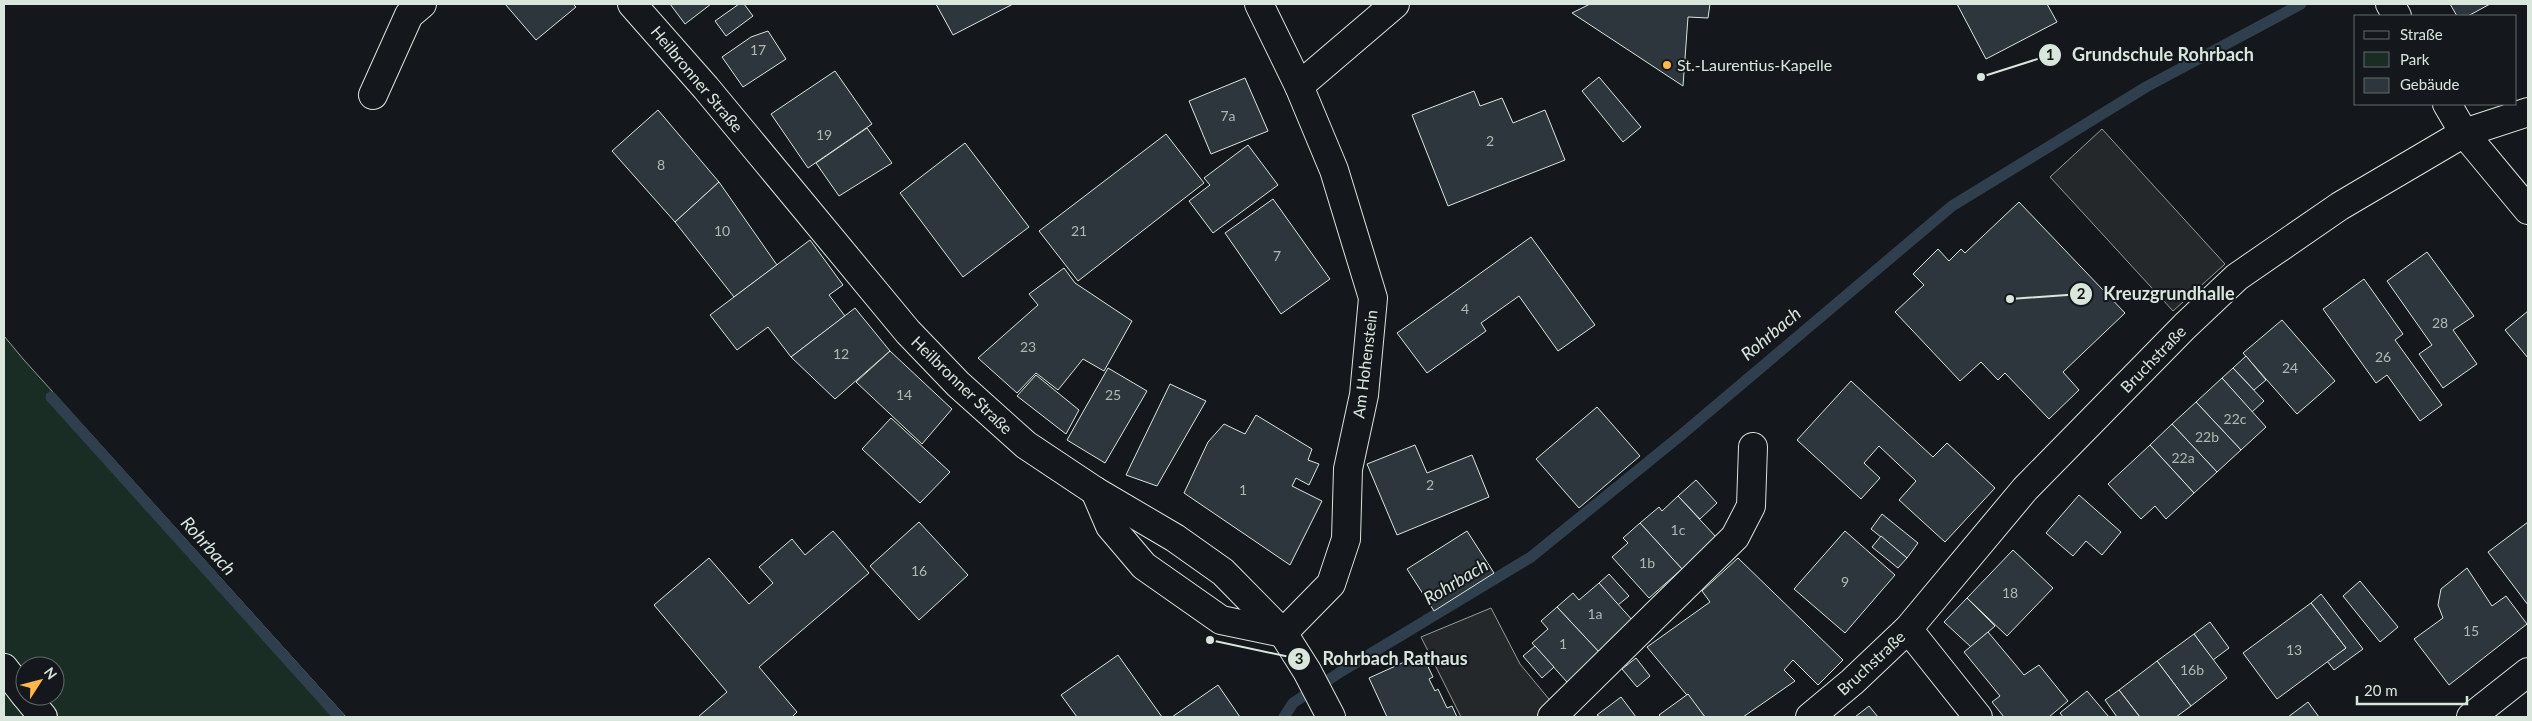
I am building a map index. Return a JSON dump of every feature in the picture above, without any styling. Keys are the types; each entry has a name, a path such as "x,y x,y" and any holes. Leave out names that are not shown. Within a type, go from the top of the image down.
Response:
{"street":[{"path":"374,95 410,15 422,4"},
{"name":"Heilbronner Straße","path":"632,4 706,88 908,332 958,384 1026,445 1095,491 1175,538 1222,572 1283,633 1307,671 1330,715"},
{"name":"Am Hohenstein","path":"1259,4 1299,86 1334,170 1373,298 1364,395 1348,469 1346,539 1331,584 1283,633"},
{"path":"1299,86 1395,4"},
{"path":"2390,4 2396,15"},
{"path":"2448,105 2464,134 2528,210"},
{"name":"Bruchstraße","path":"1810,717 1852,682 1908,629 2025,489 2185,326 2237,277 2340,206 2464,134 2528,112"},
{"path":"1552,717 1735,537 1751,506 1753,447"},
{"path":"1095,491 1110,526 1144,566 1221,620 1283,633"},
{"name":"Bruchstraße","path":"1908,629 1978,717"},
{"path":"4,668 15,683"},
{"path":"2471,717 2528,672"},
{"path":"34,706 43,717"}],"green space":[{"path":"4,336 24,360 346,717 4,717"}],"shaded area":[{"path":"2102,129 2225,264 2173,311 2050,177"},
{"path":"1491,608 1520,664 1553,704 1537,717 1461,717 1421,637"}],"building":[{"path":"505,4 573,4 576,7 536,40"},
{"path":"670,4 711,4 685,24"},
{"path":"739,4 744,4 753,16 726,36 715,21"},
{"path":"936,4 1013,4 953,35"},
{"name":"St.-Laurentius-Kapelle","path":"1590,4 1710,4 1708,18 1688,17 1683,86 1572,13"},
{"path":"1957,4 2047,4 2057,22 1986,59"},
{"path":"2450,4 2490,4 2470,15 2456,15"},
{"path":"768,31 786,59 743,87 722,57 751,37"},
{"path":"835,71 872,124 808,168 771,114"},
{"path":"1599,77 1641,127 1623,142 1582,91"},
{"path":"1245,78 1268,131 1211,154 1189,101"},
{"path":"1474,91 1480,106 1502,98 1513,123 1545,110 1565,160 1448,206 1412,115"},
{"path":"658,110 719,182 675,222 612,151"},
{"path":"867,128 892,163 839,196 816,163"},
{"path":"1166,134 1204,183 1078,281 1039,231"},
{"path":"965,143 1029,227 963,277 900,193"},
{"path":"1248,145 1278,185 1213,233 1189,201 1210,185 1204,178"},
{"path":"719,182 777,265 734,297 675,222"},
{"path":"1273,199 1330,279 1281,314 1225,233"},
{"path":"2019,202 2125,313 2063,372 2079,390 2049,419 2005,373 1998,380 1981,362 1960,381 1895,312 1924,285 1913,274 1938,249 1949,261 1961,249 1965,253"},
{"path":"1531,237 1595,325 1558,351 1519,296 1481,323 1486,331 1427,373 1397,333"},
{"path":"810,240 843,285 829,295 845,316 791,357 768,327 737,350 710,315"},
{"path":"2427,252 2474,316 2453,330 2477,364 2443,388 2419,354 2432,345 2387,281"},
{"path":"1064,268 1075,283 1132,321 1104,371 1083,359 1058,390 1036,373 1017,393 978,358 1038,305 1029,294"},
{"path":"2364,279 2403,334 2395,340 2442,405 2420,421 2387,375 2376,383 2323,309"},
{"path":"855,308 890,351 835,399 791,357"},
{"path":"2528,311 2528,358 2505,330"},
{"path":"2282,320 2335,381 2297,414 2243,353"},
{"path":"890,351 952,409 922,444 856,382"},
{"path":"2246,356 2266,380 2254,390 2233,368"},
{"path":"1108,368 1147,391 1105,463 1067,440"},
{"path":"2233,368 2264,401 2252,412 2222,378"},
{"path":"1036,375 1079,410 1066,434 1017,396"},
{"path":"2222,378 2266,427 2241,450 2196,402"},
{"path":"1851,381 1933,457 1947,443 1995,488 1945,542 1899,500 1916,481 1879,446 1864,463 1880,478 1861,499 1797,440"},
{"path":"1170,384 1206,401 1157,486 1126,475"},
{"path":"2196,402 2241,450 2217,472 2172,424"},
{"path":"1597,407 1640,456 1579,508 1536,459"},
{"path":"1256,415 1312,449 1308,460 1319,464 1309,485 1296,478 1292,486 1322,501 1290,565 1184,493 1208,442 1224,424 1245,434"},
{"path":"891,418 950,472 920,503 862,449"},
{"path":"2172,424 2217,472 2194,493 2150,445"},
{"path":"1415,445 1427,473 1472,455 1489,497 1397,535 1367,464"},
{"path":"2150,445 2194,493 2166,519 2155,506 2141,519 2108,484"},
{"path":"1696,480 1717,503 1700,519 1678,496"},
{"path":"2079,495 2121,532 2102,555 2086,541 2073,556 2046,533"},
{"path":"1678,496 1716,537 1682,569 1640,523 1659,507 1662,511"},
{"path":"1882,514 1918,543 1907,558 1871,529"},
{"path":"919,522 968,575 919,620 870,566"},
{"path":"2528,522 2528,605 2488,552"},
{"path":"1640,523 1682,569 1649,598 1612,557 1628,543 1623,538"},
{"path":"833,531 869,573 759,667 797,712 792,717 698,717 727,692 654,605 709,558 749,604 773,583 759,567 792,539 805,555"},
{"path":"1467,531 1494,573 1434,611 1407,569"},
{"path":"1845,531 1895,575 1845,633 1794,589"},
{"path":"1881,536 1907,558 1898,568 1872,547"},
{"path":"2013,550 2053,588 2007,636 1967,598"},
{"path":"1738,558 1843,660 1818,685 1793,660 1784,670 1795,681 1743,717 1705,717 1647,647 1710,602 1702,591"},
{"path":"2467,568 2492,606 2506,596 2527,624 2449,685 2414,639 2443,618 2438,605 2441,589"},
{"path":"1609,574 1629,596 1618,605 1599,583"},
{"path":"2360,581 2398,627 2380,642 2343,596"},
{"path":"1599,583 1634,622 1599,652 1557,607 1573,593 1579,600"},
{"path":"2321,594 2363,649 2334,670 2327,661 2346,648 2311,603"},
{"path":"1967,598 1995,626 1971,647 1944,622"},
{"path":"2311,603 2346,648 2277,699 2243,653"},
{"path":"1557,607 1599,652 1567,682 1532,643 1548,629 1541,621"},
{"path":"2210,622 2229,648 2213,660 2194,634"},
{"path":"1988,632 2024,675 2039,665 2068,701 2049,717 2004,717 1992,702 2000,696 1964,652"},
{"path":"2194,634 2227,678 2191,706 2157,661"},
{"path":"1535,646 1554,667 1542,678 1523,656"},
{"path":"1422,654 1433,677 1429,679 1435,691 1438,689 1447,708 1452,706 1457,717 1387,717 1369,678"},
{"path":"1118,655 1162,717 1077,717 1061,695"},
{"path":"1636,658 1650,676 1637,687 1622,669"},
{"path":"2157,661 2191,706 2176,717 2140,717 2119,690"},
{"path":"1218,685 1240,717 1172,717"},
{"path":"2119,690 2138,717 2117,717 2105,700"},
{"path":"2087,691 2109,717 2063,717 2060,713"},
{"path":"1688,694 1705,717 1661,717 1659,715"},
{"path":"1621,697 1636,717 1600,717 1597,715"},
{"path":"2308,702 2319,717 2288,717"},
{"path":"1869,706 1878,717 1855,717"}],"waterway":[{"name":"Rohrbach","path":"1284,717 1293,703 1342,671 1531,557 1680,436 1952,206 2146,87 2301,4"},
{"name":"Rohrbach","path":"51,397 339,717"}],"place":[{"name":"St.-Laurentius-Kapelle","path":"1667,65"},
{"name":"Grundschule Rohrbach","path":"1981,77"},
{"name":"Kreuzgrundhalle","path":"2010,299"},
{"name":"Rohrbach Rathaus","path":"1210,640"}]}
